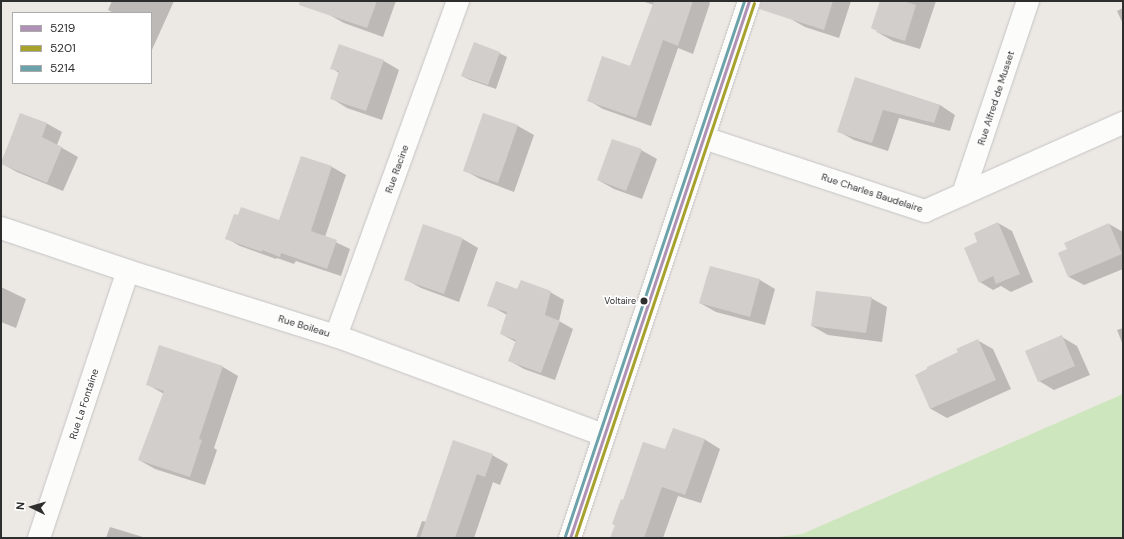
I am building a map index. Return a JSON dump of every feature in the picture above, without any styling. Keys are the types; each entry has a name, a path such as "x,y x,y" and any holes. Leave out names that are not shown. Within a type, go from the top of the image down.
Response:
{"street":[{"name":"Rue Racine","path":"336,336 458,1"},
{"path":"570,538 603,435 749,1"},
{"name":"Rue Alfred de Musset","path":"963,194 1028,1"},
{"name":"Rue Charles Baudelaire","path":"704,138 925,211 1123,123"},
{"name":"Rue Boileau","path":"1,228 128,271 336,336 603,435"},
{"name":"Rue La Fontaine","path":"39,538 128,271"}],"green space":[{"path":"1123,394 1123,538 770,538 802,534"}],"building":[{"path":"300,1 377,1 367,28 299,5"},
{"path":"654,1 693,1 678,46 663,40 636,118 587,101 602,56 630,66"},
{"path":"761,1 833,1 824,30 759,9"},
{"path":"880,1 903,1 916,5 905,41 876,32 877,31 871,28"},
{"path":"474,42 500,52 488,85 461,76"},
{"path":"339,44 384,60 366,111 330,99 339,71 330,69"},
{"path":"855,77 940,105 934,123 883,110 872,143 837,132"},
{"path":"20,113 47,123 42,137 62,147 47,183 1,164"},
{"path":"483,113 518,125 498,183 463,171"},
{"path":"612,139 642,149 626,191 597,180"},
{"path":"301,156 332,166 311,231 337,240 327,269 281,253 280,257 225,239 234,214 238,215 241,207 279,220"},
{"path":"998,222 1020,274 996,284 993,276 979,283 964,248 977,242 974,233"},
{"path":"1109,223 1122,254 1068,277 1058,253 1067,249 1064,243"},
{"path":"423,224 463,238 444,294 404,280"},
{"path":"710,266 760,279 750,317 699,303"},
{"path":"521,280 551,291 545,315 560,321 541,373 508,361 516,340 500,334 507,312 487,306 496,281 517,289"},
{"path":"816,291 872,297 866,333 811,326"},
{"path":"1062,335 1075,366 1038,382 1025,351"},
{"path":"978,339 996,380 930,409 915,375 927,369 927,367 958,352 956,349"},
{"path":"159,345 223,366 199,439 202,440 190,477 138,460 164,391 146,385"},
{"path":"673,428 705,439 685,495 662,487 644,538 610,538 615,525 612,524 621,499 623,500 643,442 665,449"},
{"path":"453,440 493,454 485,477 477,474 455,538 420,538"}],"transit line":[{"name":"5214","path":"565,536 744,1"},
{"name":"5219","path":"570,538 749,1"},
{"name":"5201","path":"575,538 754,3"}],"place":[{"name":"Voltaire","path":"644,301"}]}
